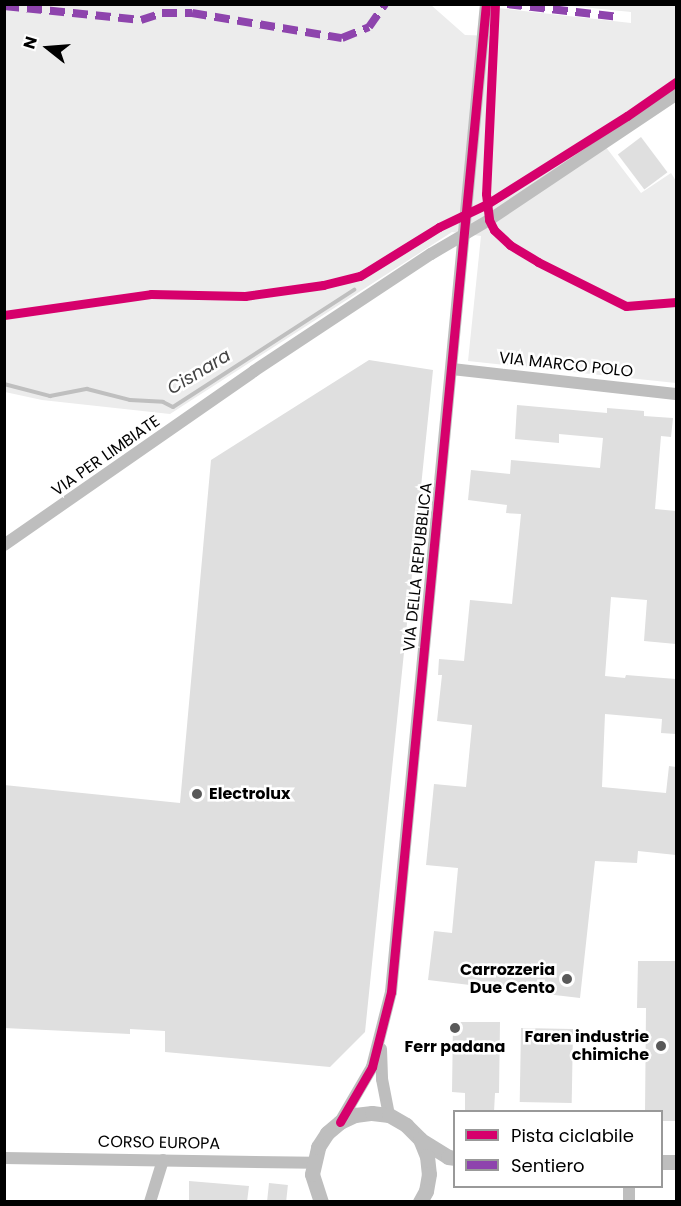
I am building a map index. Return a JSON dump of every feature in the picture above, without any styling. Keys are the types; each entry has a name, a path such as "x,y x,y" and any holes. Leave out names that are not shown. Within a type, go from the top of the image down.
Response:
{"street":[{"name":"VIA DELLA REPUBBLICA","path":"340,1122 372,1067 392,992 486,4"},
{"name":"VIA PER LIMBIATE","path":"4,545 254,371 676,95"},
{"name":"VIA MARCO POLO","path":"452,369 676,394"},
{"name":"VIA DELLA REPUBBLICA","path":"381,1036 382,1079 388,1115"},
{"path":"321,1202 314,1184 313,1163 318,1147 327,1133 340,1122 355,1115 372,1113 388,1115 406,1125 420,1139 453,1158"},
{"path":"420,1139 427,1156 429,1174 420,1202"},
{"name":"CORSO EUROPA","path":"4,1158 313,1163"},
{"path":"150,1202 163,1160"}],"shaded area":[{"path":"5,5 431,5 465,35 496,36 498,8 631,23 631,12 562,5 676,5 676,89 602,142 641,193 671,173 676,181 676,383 468,361 481,236 452,232 170,414 42,400 5,392"}],"building":[{"path":"641,137 667,172 644,190 618,154"},
{"name":"Electrolux","path":"369,360 433,370 365,1032 330,1067 165,1052 165,1031 130,1029 130,1034 4,1028 4,785 180,803 211,460"},
{"path":"517,405 607,413 607,408 644,411 644,416 673,418 671,437 661,436 655,509 676,511 676,644 644,641 647,600 611,597 605,676 625,678 626,675 676,679 676,734 661,733 662,719 605,714 602,787 666,793 669,766 676,767 676,855 638,851 637,863 595,861 580,998 428,980 434,931 452,933 458,868 426,865 434,784 466,787 472,725 437,721 442,675 438,675 439,659 464,661 470,600 512,604 521,514 506,513 507,505 468,500 471,470 510,474 511,460 600,468 603,438 559,434 559,443 515,439"},
{"name":"Faren industrie chimiche","path":"638,961 676,961 676,1121 663,1121 663,1110 645,1110 646,1008 637,1008"},
{"path":"453,1022 500,1022 499,1093 495,1093 494,1110 465,1110 465,1093 452,1092"},
{"path":"521,1028 573,1029 572,1103 520,1102"},
{"path":"189,1181 249,1186 247,1202 189,1202"},
{"path":"269,1183 288,1185 286,1202 267,1202"}],"waterway":[{"name":"Cisnara","path":"4,384 50,396 87,389 130,400 163,402 173,407 354,290"}],"marked path":[{"path":"4,6 141,20 162,13 192,13 342,38 369,27 385,4"},
{"path":"507,4 619,17"}],"cycle path":[{"path":"340,1122 372,1067 391,992 486,4"},
{"path":"495,4 486,194 489,220 494,230 510,245 538,262 626,306 676,302"},
{"path":"4,315 151,294 245,296 323,285 360,276 439,227 487,204 627,116 676,82"}],"place":[{"name":"Electrolux","path":"197,794"},
{"name":"Carrozzeria Due Cento","path":"567,979"},
{"name":"Ferr padana","path":"455,1028"},
{"name":"Faren industrie chimiche","path":"661,1046"}]}
